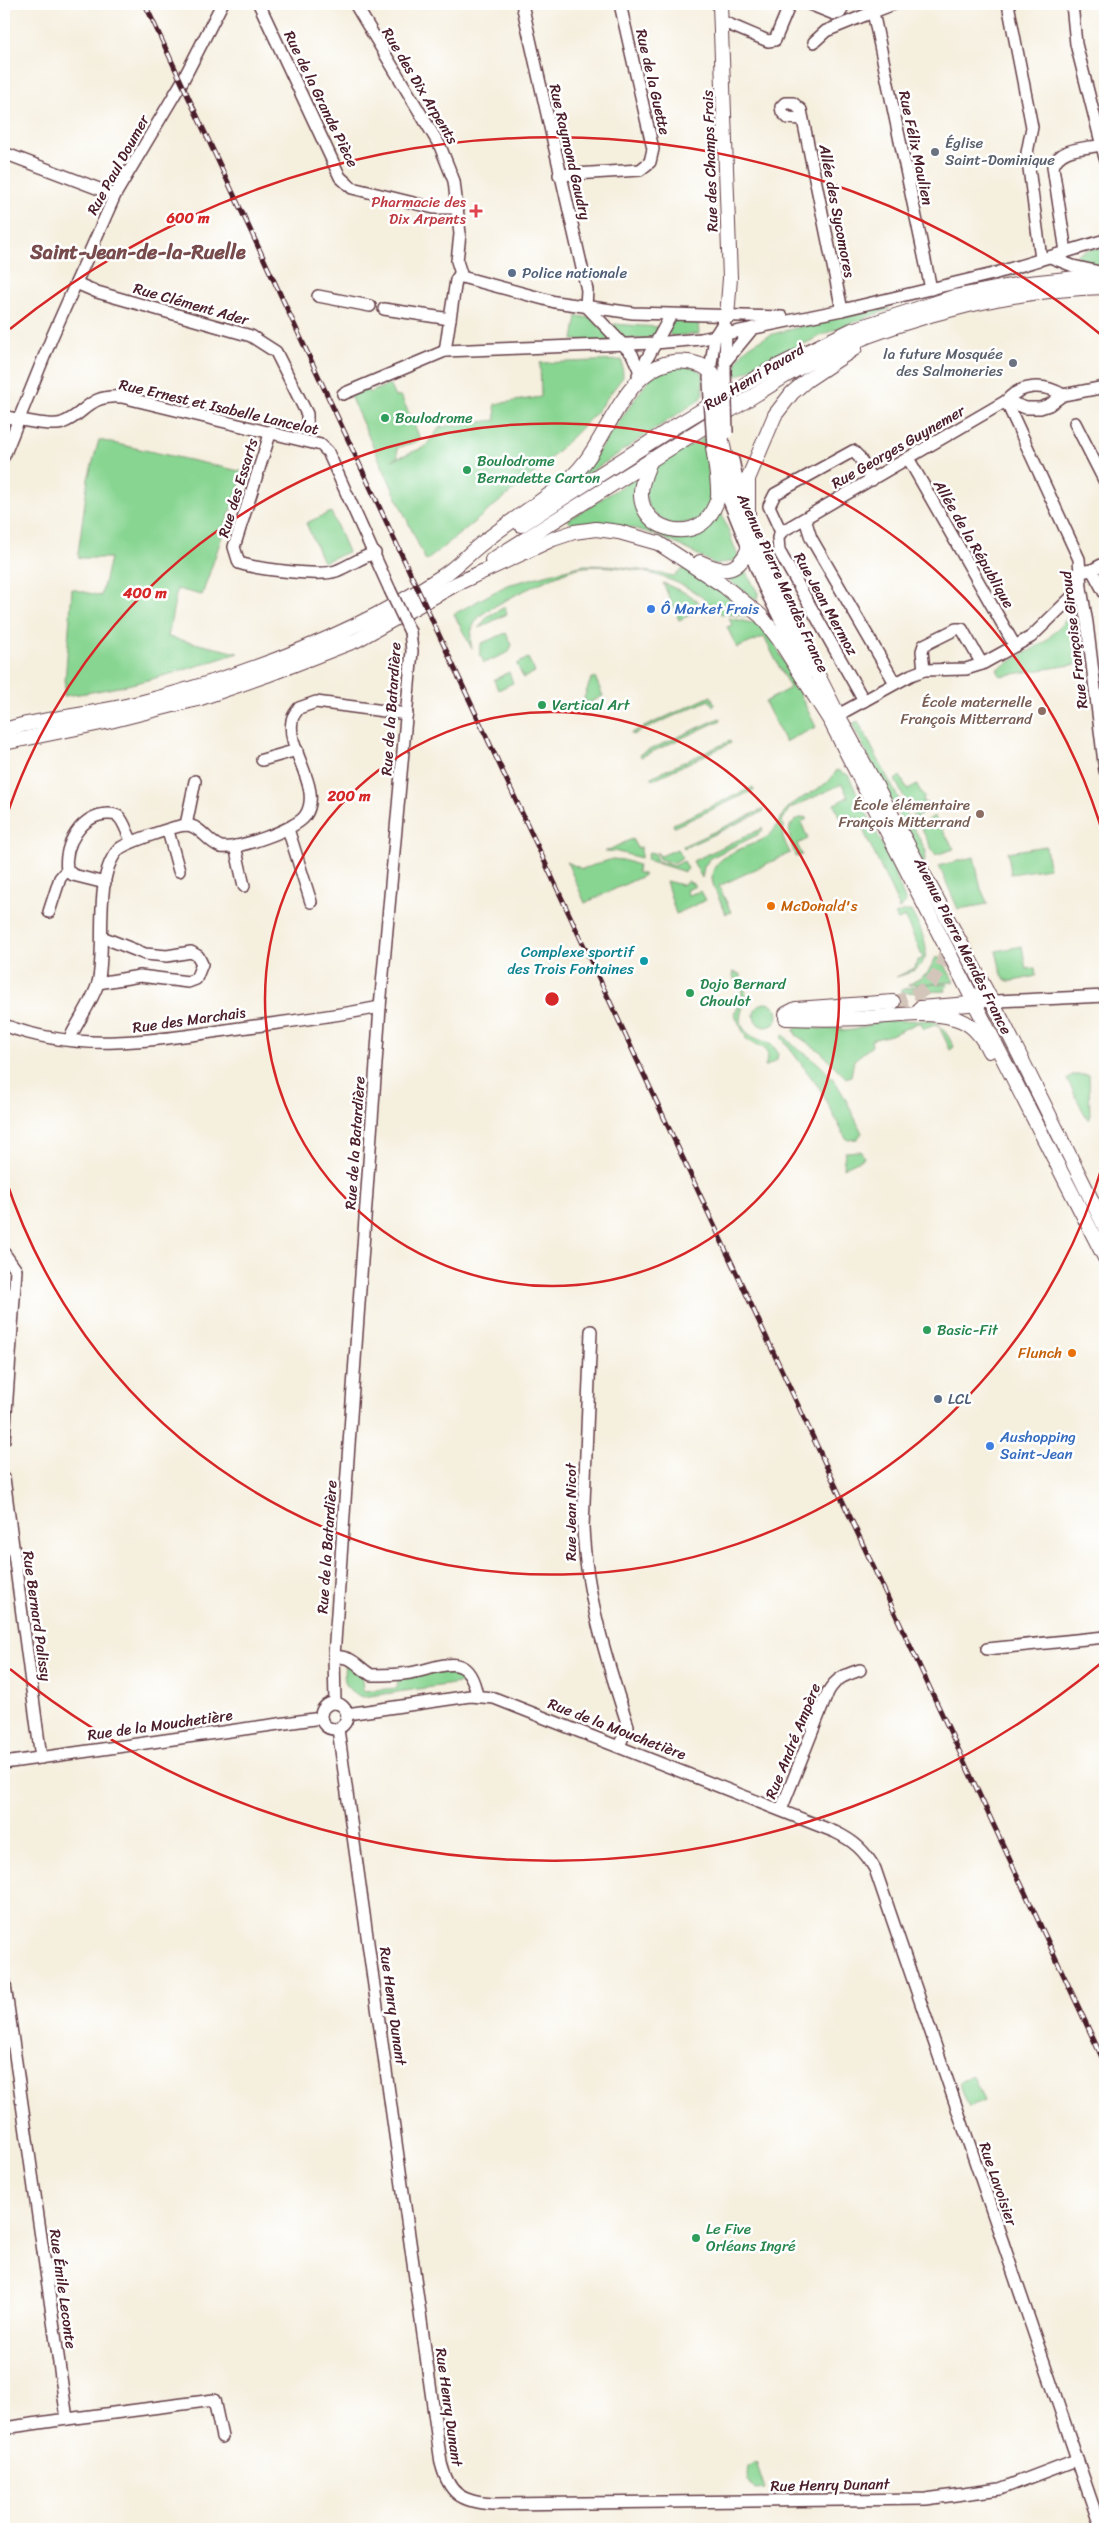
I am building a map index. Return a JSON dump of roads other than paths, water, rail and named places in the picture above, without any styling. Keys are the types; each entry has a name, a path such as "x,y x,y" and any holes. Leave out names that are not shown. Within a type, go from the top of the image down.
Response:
{"main road":[{"name":"Rue des Champs Frais","path":"720,4 730,278 723,317"},
{"name":"Rue Henri Pavard","path":"456,567 702,410 766,372 852,330 954,297 1020,284 1105,274"},
{"name":"Rue Henri Pavard","path":"456,584 651,459 785,376 835,349 884,331 956,309 1022,295 1105,287"},
{"path":"4,743 116,720 201,698 257,678 357,640 456,584 552,539 574,532 596,529 619,532 658,543 716,570 725,570 738,565 748,550 748,479 775,415 792,393 807,380 884,331"},
{"path":"4,725 22,724 142,702 247,670 327,638 387,610 456,567 483,542 563,484 585,462 630,389 655,369 673,362 701,364 717,372 721,441 718,498 706,520 696,528 684,531 667,529 653,520 643,505 641,486 651,459"},
{"name":"Avenue Pierre Mendès France","path":"721,441 731,484 770,580 834,719 1016,1086 1105,1258"},
{"path":"658,543 724,586 761,616 834,719"},
{"name":"Avenue Pierre Mendès France","path":"834,719 866,768 992,1002 1105,1228"},
{"path":"4,730 22,724"},
{"path":"866,768 885,811 939,918"},
{"path":"802,1018 970,1004 975,1002 982,984"},
{"path":"893,1002 796,1009 786,1016 811,1020 911,1015 954,1018 972,1027 982,1037 1003,1077 1016,1086"}],"street":[{"name":"Rue Paul Doumer","path":"4,456 52,337 115,195 182,82 222,4"},
{"name":"Rue de la Grande Pièce","path":"259,4 340,177 352,188 434,208 458,208"},
{"name":"Rue des Dix Arpents","path":"355,4 440,146 454,180 460,234 457,261 460,274 456,280 445,351"},
{"name":"Rue Raymond Gaudry","path":"522,4 559,175 587,290 586,306"},
{"name":"Rue de la Guette","path":"559,175 640,170 650,162 653,149 620,4"},
{"path":"721,21 768,41 775,40 790,4"},
{"path":"809,4 834,14 840,13 844,4"},
{"path":"814,42 826,31 894,4"},
{"path":"1008,4 1032,127 1028,153 1046,258 1105,274"},
{"path":"1072,4 1076,44 1105,158"},
{"name":"Rue Félix Maulien","path":"873,12 931,289"},
{"name":"Allée des Sycomores","path":"803,119 842,310"},
{"path":"1078,267 1072,258 1053,167 1055,159 1061,153 1102,145"},
{"path":"4,153 115,195"},
{"name":"Rue Henri Pavard","path":"343,394 445,351 623,345 720,335 806,318 931,289 1105,240"},
{"name":"Rue Henri Pavard","path":"460,274 466,280 555,302 633,313 806,318"},
{"name":"Rue Clément Ader","path":"76,283 97,292 251,336 276,352 307,414 308,425"},
{"path":"318,296 370,306"},
{"path":"586,306 635,358 640,372"},
{"path":"384,309 450,320"},
{"path":"630,389 671,315"},
{"path":"717,372 723,317"},
{"path":"717,372 753,328"},
{"path":"717,372 720,335"},
{"name":"Rue Georges Guynemer","path":"781,532 1006,401 1013,394 1035,386 1054,389 1063,395"},
{"path":"1006,401 1026,408 1040,408 1049,405 1063,395 1105,387"},
{"name":"Rue Ernest et Isabelle Lancelot","path":"4,416 50,425 62,424 93,402 108,396 271,431 321,445 328,452 390,590"},
{"name":"Rue Françoise Giroud","path":"1006,401 1079,559 1080,588 1087,624 1105,771"},
{"path":"1075,423 1105,482"},
{"name":"Rue des Essarts","path":"271,431 234,547 239,563 250,567 320,574 334,572 375,553"},
{"name":"Avenue Pierre Mendès France","path":"721,441 723,490 748,550 834,719"},
{"name":"Rue Jean Mermoz","path":"864,702 778,551 778,538 781,532 769,506 775,494 852,452 859,457 872,480"},
{"name":"Allée de la République","path":"908,458 1015,646"},
{"path":"805,518 811,538 895,683"},
{"path":"1080,572 1092,570 1105,563"},
{"path":"1092,570 1105,594"},
{"path":"834,719 895,683 924,670 966,669 982,664 1031,637 1080,588"},
{"name":"Rue de la Batardière","path":"335,1703 334,1656 380,1007 412,651 410,632 390,590"},
{"path":"924,670 922,651 924,645 956,629 962,629 969,637 982,664"},
{"path":"69,1040 98,983 102,937 102,899 112,862 119,849 132,841 186,825 196,828 212,843 224,847 235,846 288,829 305,816 310,800 309,787 293,738 292,720 299,708 316,702 407,714"},
{"path":"262,760 297,750"},
{"path":"186,825 195,781"},
{"path":"106,883 73,875 67,870 66,861 75,834 86,820 115,814 120,817 132,841"},
{"path":"288,829 311,902"},
{"path":"168,831 179,871"},
{"path":"235,846 244,886"},
{"path":"49,912 60,878 67,870"},
{"path":"98,983 140,976 188,982 196,979 202,964 198,956 191,952 167,956 145,954 102,937"},
{"path":"975,1002 1105,996"},
{"name":"Rue des Marchais","path":"4,1025 33,1034 69,1040 130,1044 380,1007"},
{"path":"4,1253 16,1270 4,1440"},
{"name":"Rue Jean Nicot","path":"591,1331 583,1527 584,1558 598,1627 628,1726 619,1746"},
{"name":"Rue Bernard Palissy","path":"4,1478 41,1758"},
{"path":"987,1649 1105,1637"},
{"path":"334,1656 348,1657 354,1660 371,1675 399,1674 444,1665 460,1665 470,1673 477,1696"},
{"name":"Rue André Ampère","path":"781,1810 833,1683 845,1674 860,1670"},
{"name":"Rue de la Mouchetière","path":"348,1714 477,1696 502,1700 849,1838 863,1851"},
{"path":"335,1703 343,1706 348,1714 347,1722 338,1729 327,1728 321,1718 326,1706 335,1703"},
{"name":"Rue de la Mouchetière","path":"4,1763 321,1718"},
{"name":"Rue Henry Dunant","path":"338,1729 441,2463 445,2478 452,2489 462,2498 474,2503 493,2504 926,2499 1000,2488 1076,2460"},
{"name":"Rue Lavoisier","path":"863,1851 878,1878 1101,2529"},
{"name":"Rue Émile Leconte","path":"4,1978 67,2418"},
{"path":"4,2428 67,2418 214,2400 222,2437"}],"tunnel":[{"path":"893,1002 914,996 931,982 943,964 945,942"}],"railway":[{"path":"145,4 1105,2064"}],"place":[{"name":"Église Saint-Dominique","path":"935,152"},
{"name":"Pharmacie des Dix Arpents","path":"476,211"},
{"name":"Police nationale","path":"512,273"},
{"name":"la future Mosquée des Salmoneries","path":"1013,363"},
{"name":"Boulodrome","path":"385,418"},
{"name":"Boulodrome Bernadette Carton","path":"467,470"},
{"name":"Ô Market Frais","path":"651,609"},
{"name":"Vertical Art","path":"542,705"},
{"name":"École maternelle François Mitterrand","path":"1042,711"},
{"name":"École élémentaire François Mitterrand","path":"980,814"},
{"name":"McDonald's","path":"771,906"},
{"name":"Complexe sportif des Trois Fontaines","path":"644,961"},
{"name":"Dojo Bernard Choulot","path":"690,993"},
{"name":"Basic-Fit","path":"927,1330"},
{"name":"Flunch","path":"1072,1353"},
{"name":"LCL","path":"938,1399"},
{"name":"Aushopping Saint-Jean","path":"990,1446"},
{"name":"Le Five Orléans Ingré","path":"696,2238"}],"district":[{"name":"Saint-Jean-de-la-Ruelle","path":"138,252"}]}
